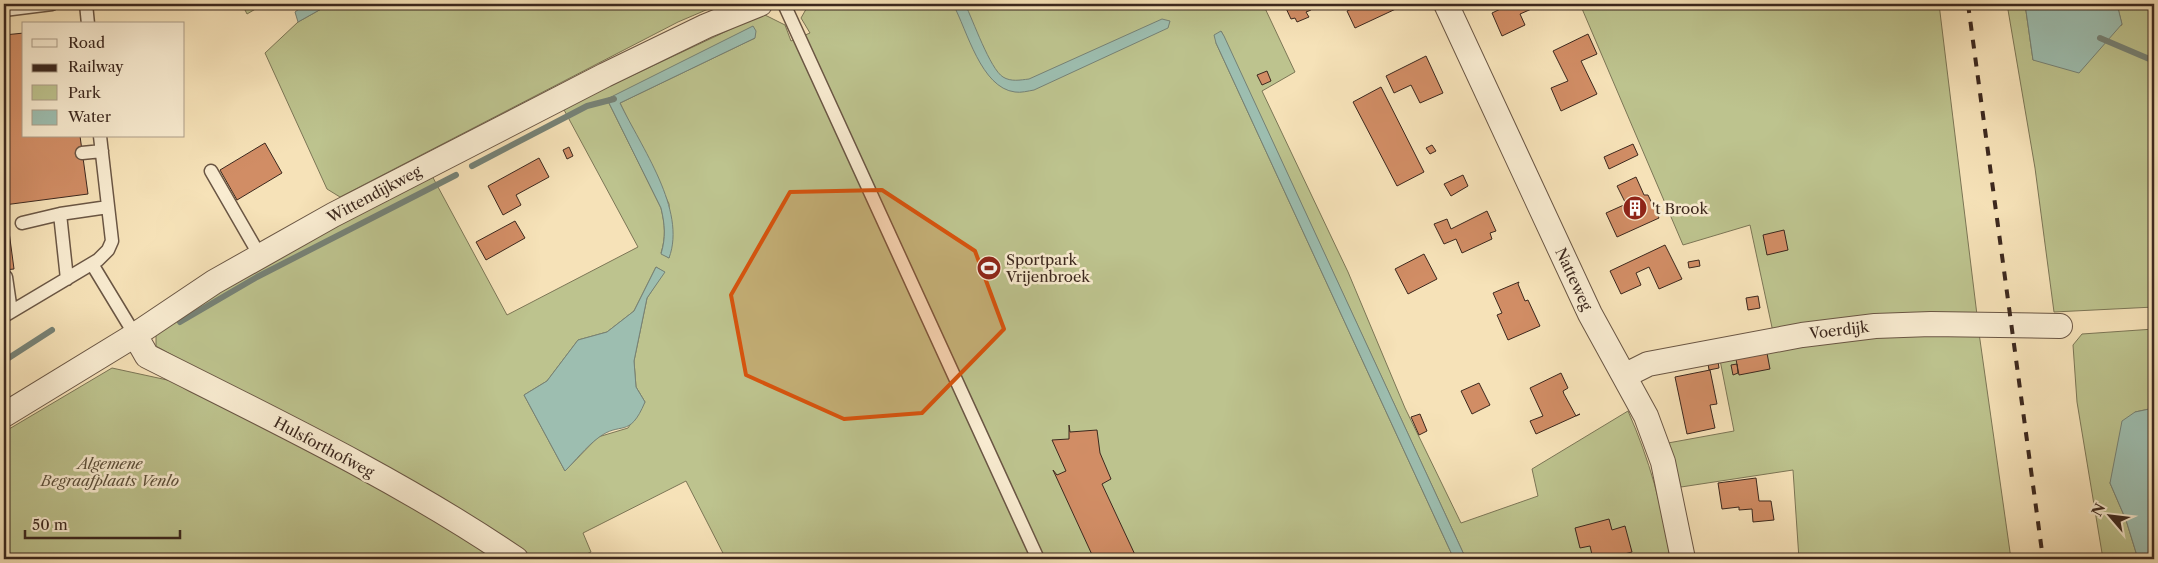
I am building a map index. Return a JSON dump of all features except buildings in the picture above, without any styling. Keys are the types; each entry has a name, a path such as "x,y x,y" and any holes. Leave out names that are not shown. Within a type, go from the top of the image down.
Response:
{"street":[{"name":"Wittendijkweg","path":"4,414 135,335 214,282 352,205 605,75 706,26 760,4"},
{"name":"Natteweg","path":"1446,4 1590,314 1646,416 1663,462 1683,559"},
{"name":"Voerdijk","path":"1624,376 1648,364 1802,335 1875,326 1931,324 2060,326"},
{"name":"Hulsforthofweg","path":"135,335 147,356 324,446 453,518 516,559"}],"lane":[{"path":"4,10 31,5 52,4"},
{"path":"86,4 88,22"},
{"path":"784,4 1038,559"},
{"path":"6,277 7,314 92,264 108,250 112,241 100,138"},
{"path":"82,153 102,150"},
{"path":"211,172 260,256"},
{"path":"22,223 60,214 108,207"},
{"path":"60,214 67,279"},
{"path":"92,264 135,335"}],"highlighted area":[{"path":"882,190 975,251 1004,329 922,413 844,419 746,375 731,295 790,192"}],"green space":[{"path":"242,4 264,4 247,14"},
{"path":"330,4 720,4 678,22 340,197 327,189 265,53 298,22"},
{"name":"Sportpark Vrijenbroek","path":"809,4 1263,4 1295,72 1262,91 1348,272 1405,408 1461,523 1538,496 1532,469 1628,411 1654,483 1670,559 1466,559 1221,31 1216,43 1454,559 726,559 686,481 583,533 591,552 576,559 532,559 523,552 156,346 156,331 240,279 431,174 507,315 638,247 563,108 763,14 785,25 791,41 810,33 801,18","holes":["755,38 620,103 669,204 669,258 661,253 664,242 661,208 607,99","656,267 664,272 647,298 634,361 636,387 645,402 628,428 598,437 565,471 524,395 547,381 578,340 607,332 634,311"]},
{"path":"1580,4 1939,4 1977,315 1773,332 1750,225 1683,245"},
{"path":"2007,4 2025,4 2033,60 2122,25 2117,4 2154,4 2154,307 2054,312 2035,168"},
{"path":"2154,329 2154,408 2135,412 2110,483 2126,520 2138,559 2103,559 2077,402 2073,345 2082,334"},
{"path":"1979,333 2011,559 1799,559 1793,470 1681,487 1668,443 1734,431 1719,355 1852,337"},
{"name":"Algemene Begraafplaats Venlo","path":"112,368 172,381 305,445 457,534 494,559 4,559 4,432"}],"water":[{"path":"306,4 330,4 298,22 295,12"},
{"path":"953,4 965,4 982,44 993,64 1003,77 1012,80 1029,79 1162,19 1170,21 1168,28 1034,90 1015,92 1003,88 984,69 976,56"},
{"path":"2025,4 2117,4 2122,24 2079,73 2033,60"},
{"path":"753,26 756,31 755,38 620,103 659,179 667,199 672,220 673,239 669,258 661,254 664,231 661,208 607,99"},
{"path":"1221,31 1466,559 1454,559 1216,43 1214,35"},
{"path":"656,267 665,272 647,298 634,361 636,387 645,402 634,421 624,428 613,430 598,438 565,471 524,395 547,381 578,340 607,332 634,311"},
{"path":"2154,408 2154,559 2138,559 2126,520 2110,483 2122,421 2135,412"}],"waterway":[{"path":"2100,38 2154,61"},
{"path":"472,166 587,106 614,99"},
{"path":"180,322 257,277 456,175"},
{"path":"4,361 52,330"}],"railway":[{"path":"1968,4 2043,559"}],"place":[{"name":"'t Brook","path":"1635,208"},
{"name":"Sportpark Vrijenbroek","path":"989,268"}]}
